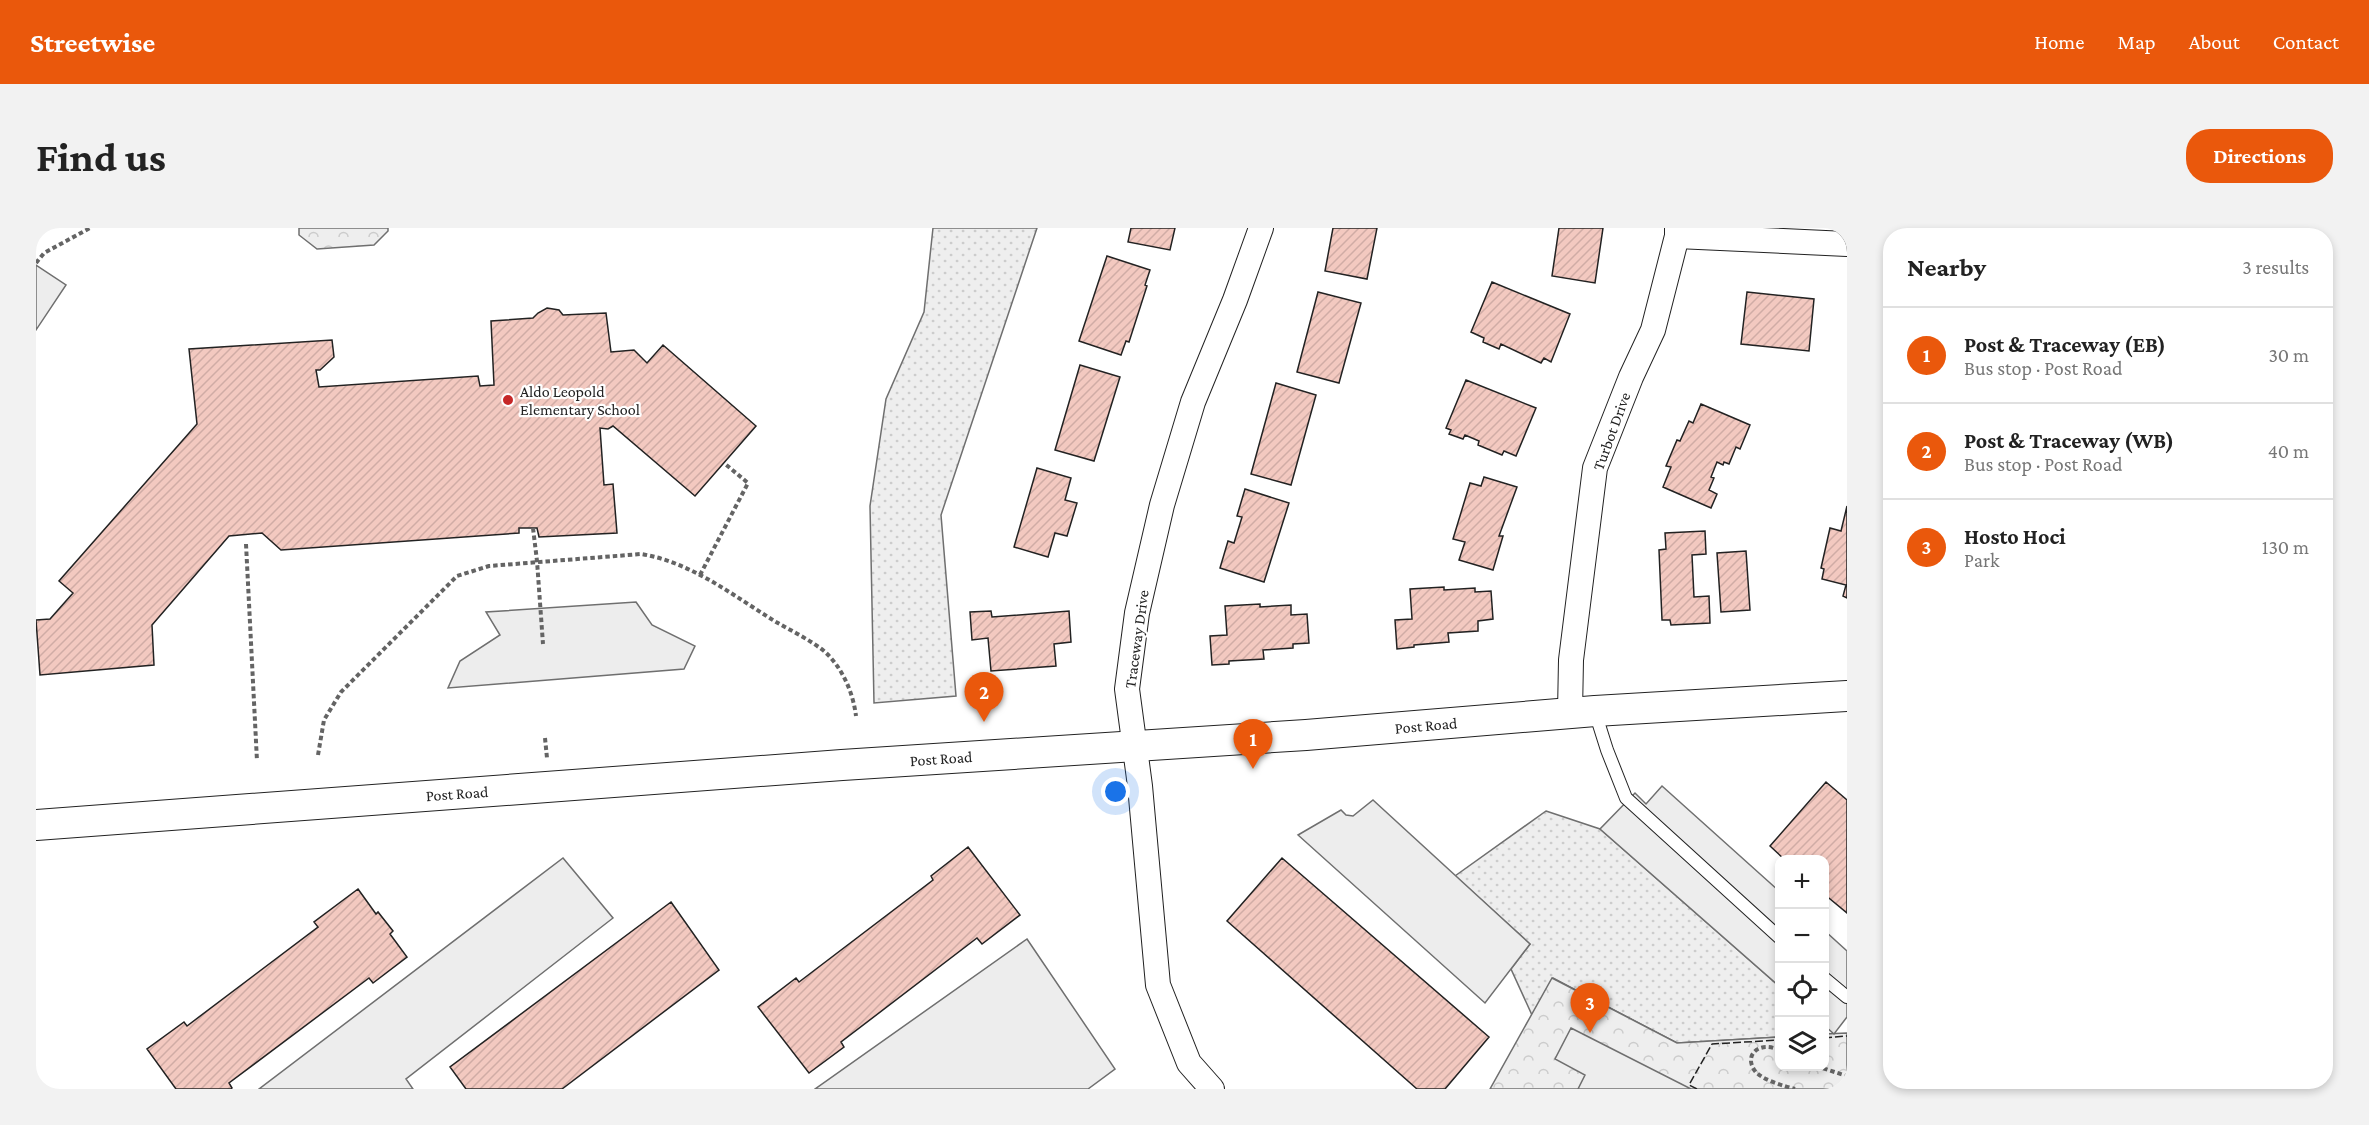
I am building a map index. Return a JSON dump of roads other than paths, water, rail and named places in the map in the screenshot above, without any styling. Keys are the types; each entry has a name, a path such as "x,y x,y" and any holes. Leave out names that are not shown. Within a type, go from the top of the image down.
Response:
{"street":[{"name":"Traceway Drive","path":"1212,1089 1189,1063 1158,985 1140,786 1127,689 1137,613 1162,505 1192,402 1235,300 1261,228"},
{"path":"1677,232 1847,244"},
{"name":"Turbot Drive","path":"1583,711 1571,660 1595,468 1631,377 1653,330 1677,232"},
{"name":"Post Road","path":"36,825 830,765 1134,747 1583,711 1847,696"}],"lane":[{"path":"1583,711 1607,750 1626,798 1775,934"},
{"path":"1829,982 1847,998"}],"place":[{"name":"Aldo Leopold Elementary School","path":"508,400"},
{"name":"Post & Traceway (WB)","path":"984,722"},
{"name":"Post & Traceway (EB)","path":"1253,769"},
{"name":"Hosto Hoci","path":"1590,1033"}]}
